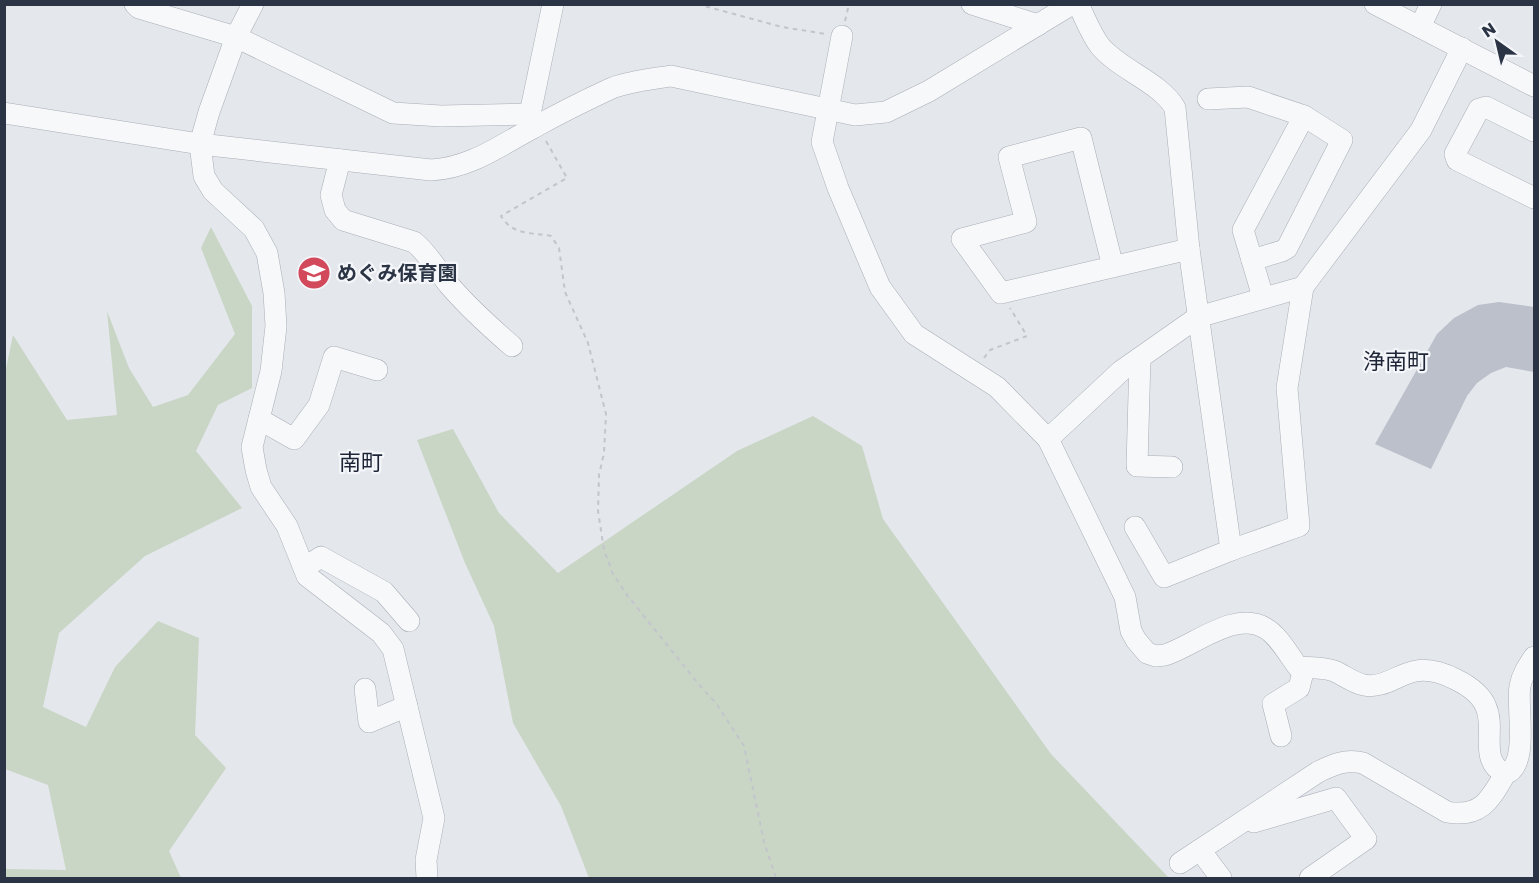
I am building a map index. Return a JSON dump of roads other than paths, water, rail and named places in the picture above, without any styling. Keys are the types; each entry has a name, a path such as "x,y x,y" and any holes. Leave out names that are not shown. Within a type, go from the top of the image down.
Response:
{"street":[{"path":"135,4 139,8 236,37 393,112 533,120"},
{"path":"254,4 236,37 200,144 204,176 213,191 254,229 267,253 274,293 276,326 272,371 252,447 261,487 287,526 307,576 381,633 393,649 434,818 426,860 427,879"},
{"path":"533,120 553,4"},
{"path":"972,4 1038,25"},
{"path":"4,113 200,144 431,170 451,169 470,162 533,120 614,88 671,76 855,115 886,112 929,91 1072,4"},
{"path":"1078,4 1100,46 1129,71 1166,96 1175,108 1189,249 1231,550"},
{"path":"1375,4 1534,86"},
{"path":"1420,27 1431,4"},
{"path":"842,36 822,142 838,188 880,287 914,334 997,387 1048,439 1125,597 1131,631 1141,647 1156,656 1165,655 1230,624 1251,622 1265,628 1278,640 1298,667 1333,670 1364,685 1380,685 1414,671 1425,670 1463,682 1476,693 1486,707 1490,758 1499,771 1505,774"},
{"path":"1135,527 1164,577 1299,526 1287,388 1303,287 1421,130 1462,48"},
{"path":"1208,99 1248,97 1304,116 1342,140 1287,248 1252,260"},
{"path":"1534,131 1486,106 1479,109 1455,154 1457,160 1534,198"},
{"path":"1263,297 1243,230 1304,116"},
{"path":"1113,267 1081,138 1009,157 1026,222 962,240 1001,293 1113,267 1189,249"},
{"path":"340,160 331,195 334,210 344,220 414,242 477,316 512,346"},
{"path":"1048,439 1121,371 1198,317 1303,287"},
{"path":"259,419 294,439 319,405 334,357 377,370"},
{"path":"1140,358 1137,466 1172,467"},
{"path":"304,568 321,556 384,592 410,621"},
{"path":"1180,863 1318,772 1336,763 1352,760 1363,763 1447,812 1460,815 1471,813 1483,806 1492,796 1505,774 1511,772 1518,759 1519,687 1531,667"},
{"path":"1281,736 1273,704 1299,688 1304,668"},
{"path":"365,689 369,722 407,706"},
{"path":"1231,829 1336,798 1366,838 1310,879"},
{"path":"1200,850 1221,879"}],"place":[{"name":"めぐみ保育園","path":"314,273"}],"district":[{"name":"浄南町","path":"1396,361"},
{"name":"南町","path":"361,462"}]}
